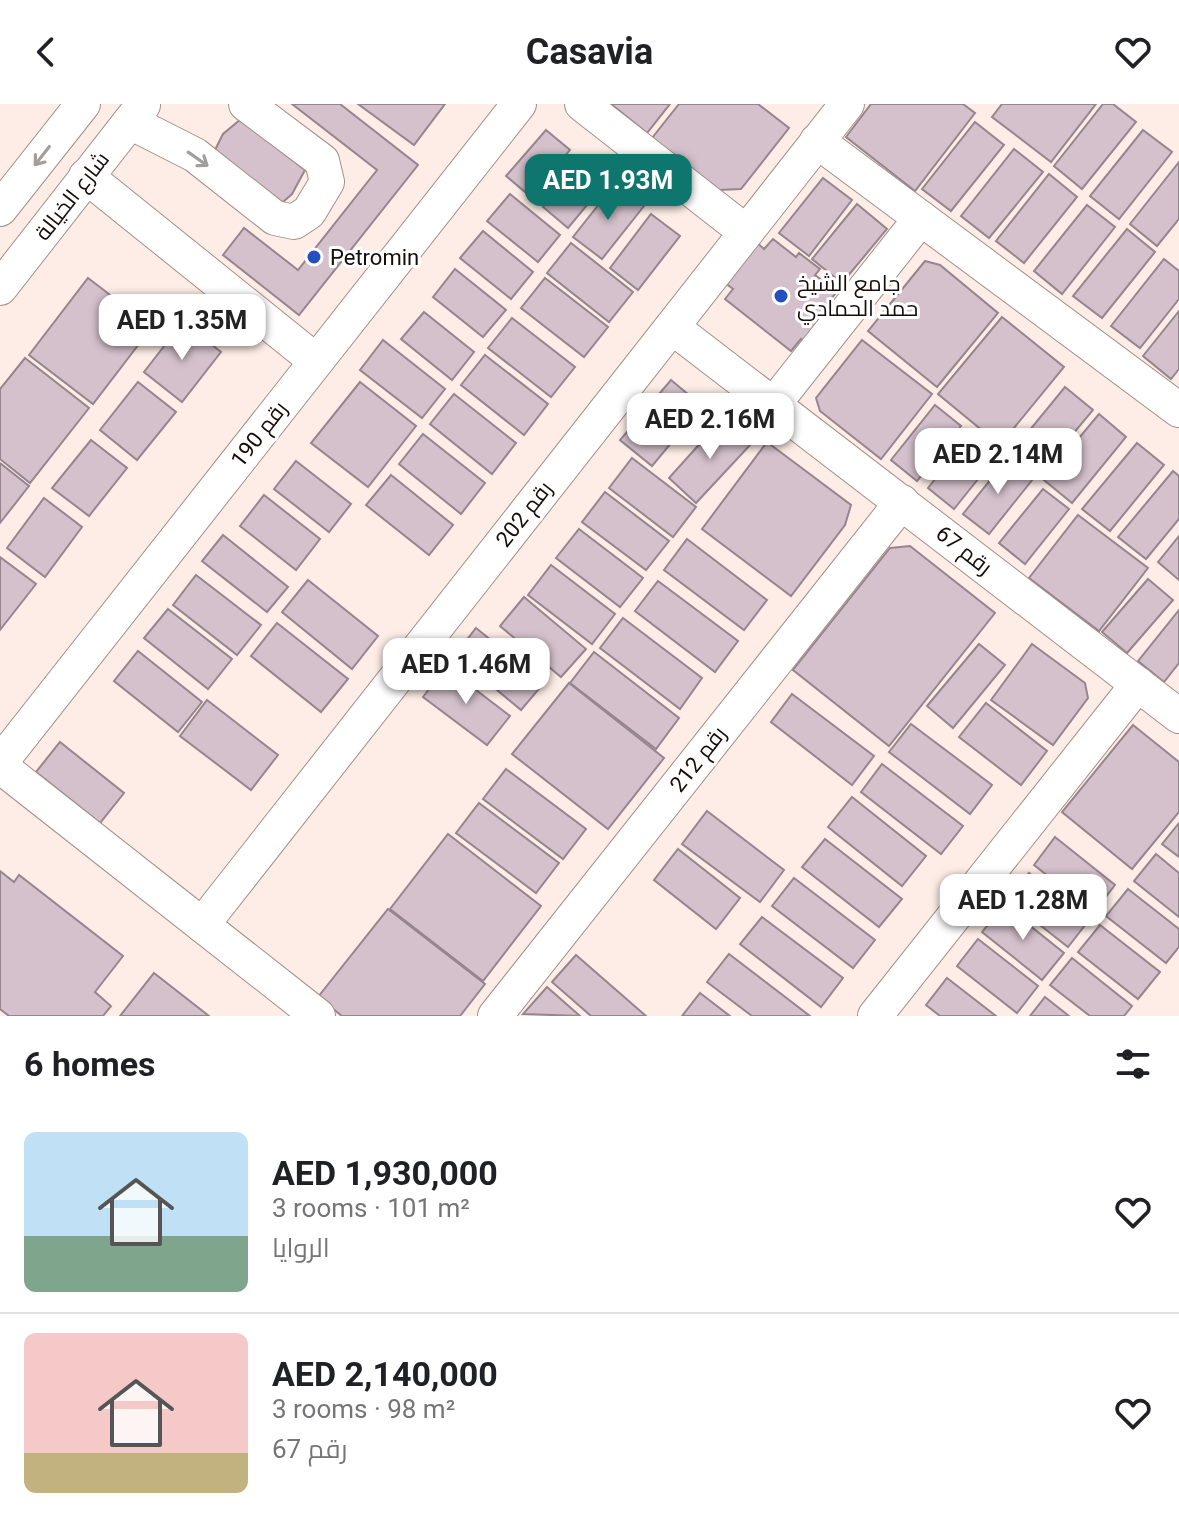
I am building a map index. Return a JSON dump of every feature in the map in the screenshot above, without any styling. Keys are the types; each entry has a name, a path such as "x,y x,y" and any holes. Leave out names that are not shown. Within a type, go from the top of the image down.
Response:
{"street":[{"path":"0,209 83,104"},
{"path":"137,113 275,218 294,222 309,212 327,182 322,161 246,104"},
{"name":"رقم 190","path":"0,764 519,104"},
{"path":"582,104 746,232"},
{"name":"رقم 202","path":"202,925 847,104"},
{"name":"شارع الخيالة","path":"0,288 137,113"},
{"path":"817,141 1179,410"},
{"path":"86,176 316,361"},
{"path":"773,405 921,218"},
{"name":"رقم 67","path":"672,327 1179,716"},
{"name":"رقم 212","path":"495,1016 902,502"},
{"path":"875,1016 1138,684"},
{"path":"0,764 318,1016"}],"building":[{"path":"292,104 340,104 418,165 299,315 223,255 244,228 298,270 377,170"},
{"path":"358,104 445,104 414,145"},
{"path":"611,104 670,104 647,133"},
{"path":"679,104 758,104 789,128 741,189 719,190 652,138"},
{"path":"871,104 963,104 975,113 915,191 846,137"},
{"path":"1002,104 1096,104 1051,162 992,117"},
{"path":"1103,104 1113,104 1136,122 1082,189 1054,166"},
{"path":"241,119 305,170 292,194 275,209 212,156 223,134"},
{"path":"975,122 1004,145 951,211 922,189"},
{"path":"546,130 570,150 531,197 506,176"},
{"path":"1143,130 1172,152 1119,219 1090,196"},
{"path":"1014,149 1043,172 989,238 961,216"},
{"path":"582,161 607,181 568,228 543,207"},
{"path":"1179,162 1179,219 1157,246 1130,224"},
{"path":"1049,174 1077,197 1024,263 996,241"},
{"path":"823,178 852,200 809,256 779,233"},
{"path":"615,184 644,206 602,259 573,237"},
{"path":"510,194 560,235 538,262 487,221"},
{"path":"857,204 887,229 842,283 812,259"},
{"path":"1087,205 1115,227 1062,294 1034,271"},
{"path":"651,214 680,236 638,290 610,268"},
{"path":"1127,229 1155,252 1102,318 1073,296"},
{"path":"483,231 533,272 511,299 460,258"},
{"name":"جامع الشيخ حمد الحمادي","path":"773,239 796,257 799,253 820,269 815,275 837,292 827,303 838,311 810,346 801,339 791,351 725,299 733,289 724,282 756,242 764,249"},
{"path":"571,243 633,292 609,322 547,273"},
{"path":"1164,259 1179,271 1179,299 1140,348 1111,326"},
{"path":"925,261 940,265 998,313 937,387 868,331"},
{"path":"455,269 506,310 483,337 433,297"},
{"path":"88,278 152,327 93,404 29,355"},
{"path":"545,278 608,327 584,357 521,308"},
{"path":"1179,311 1179,369 1171,379 1143,356"},
{"path":"424,312 474,352 452,380 401,339"},
{"path":"1002,317 1064,367 1000,445 938,394"},
{"path":"512,318 575,367 551,397 488,348"},
{"path":"183,322 221,352 182,402 144,372"},
{"path":"383,340 445,389 422,418 360,370"},
{"path":"862,340 932,394 881,459 820,411 816,398"},
{"path":"485,355 548,404 524,435 461,385"},
{"path":"25,358 89,408 30,483 0,459 0,389"},
{"path":"671,380 702,406 652,466 620,440"},
{"path":"138,382 176,412 137,460 100,430"},
{"path":"360,382 416,426 368,487 311,443"},
{"path":"1065,387 1093,410 1038,476 1011,453"},
{"path":"454,394 516,443 492,474 430,424"},
{"path":"935,405 961,426 917,481 891,460"},
{"path":"1099,414 1126,437 1072,503 1044,480"},
{"path":"723,418 751,444 696,503 669,478"},
{"path":"971,433 998,454 954,509 928,488"},
{"path":"423,434 485,483 461,514 399,464"},
{"path":"91,440 127,468 89,516 52,488"},
{"path":"767,442 851,505 845,525 791,596 702,529"},
{"path":"1137,443 1164,465 1110,531 1082,509"},
{"path":"632,458 696,507 673,537 609,488"},
{"path":"1007,459 1033,479 989,534 963,514"},
{"path":"296,461 351,504 329,532 274,489"},
{"path":"0,463 29,486 0,523"},
{"path":"1173,471 1179,476 1179,519 1146,559 1118,537"},
{"path":"391,475 453,525 429,555 366,505"},
{"path":"1043,489 1069,509 1025,564 999,543"},
{"path":"605,492 669,541 646,570 582,522"},
{"path":"264,495 320,539 296,570 240,526"},
{"path":"44,498 82,527 45,577 7,548"},
{"path":"1078,515 1148,568 1099,631 1029,578"},
{"path":"579,529 643,578 620,607 556,558"},
{"path":"223,535 288,587 267,612 202,561"},
{"path":"1179,536 1179,580 1158,562"},
{"path":"687,539 767,600 744,630 664,570"},
{"path":"910,546 995,613 889,746 793,670 890,548"},
{"path":"0,557 36,584 0,630"},
{"path":"551,565 615,614 592,644 528,595"},
{"path":"196,575 261,625 237,655 173,605"},
{"path":"1148,579 1173,600 1127,653 1102,632"},
{"path":"308,580 378,636 352,669 282,612"},
{"path":"658,581 738,641 715,672 635,611"},
{"path":"524,597 586,649 561,677 500,626"},
{"path":"168,609 232,659 208,689 144,638"},
{"path":"1179,610 1179,663 1164,682 1138,661"},
{"path":"623,618 702,678 680,709 600,648"},
{"path":"277,623 348,679 321,712 251,656"},
{"path":"476,628 544,683 521,710 455,655"},
{"path":"979,644 1005,665 953,728 927,706"},
{"path":"1032,644 1085,683 1088,698 1053,745 991,700"},
{"path":"138,651 202,702 178,732 114,681"},
{"path":"594,652 679,718 656,749 570,683"},
{"path":"446,667 510,716 487,745 423,697"},
{"path":"569,683 664,758 608,829 512,754"},
{"path":"792,694 874,756 852,785 771,722"},
{"path":"207,700 278,755 251,790 180,736"},
{"path":"986,703 1047,751 1021,785 959,737"},
{"path":"911,724 992,785 970,814 889,752"},
{"path":"1133,725 1179,762 1179,812 1132,869 1062,812"},
{"path":"60,742 124,793 100,823 36,772"},
{"path":"882,764 963,826 941,854 861,792"},
{"path":"506,769 586,829 563,859 483,799"},
{"path":"852,797 926,856 902,886 828,827"},
{"path":"479,803 559,863 536,893 456,833"},
{"path":"707,811 784,870 760,902 682,844"},
{"path":"1179,823 1179,857 1162,844"},
{"path":"448,834 541,906 483,981 390,909"},
{"path":"1055,837 1115,885 1094,912 1034,865"},
{"path":"825,839 902,899 879,927 802,867"},
{"path":"678,849 740,898 716,929 654,880"},
{"path":"1156,854 1179,873 1179,917 1134,881"},
{"path":"0,871 14,882 19,875 123,956 95,992 111,1006 103,1016 9,1016 0,1009"},
{"path":"1029,873 1089,920 1068,947 1008,900"},
{"path":"794,878 875,940 853,968 772,906"},
{"path":"1128,889 1179,929 1179,947 1166,963 1106,916"},
{"path":"1004,905 1064,953 1042,980 982,932"},
{"path":"388,909 485,984 460,1016 342,1016 318,997"},
{"path":"762,917 843,978 821,1007 740,944"},
{"path":"1100,925 1160,972 1138,999 1078,952"},
{"path":"978,939 1038,986 1017,1013 957,966"},
{"path":"729,954 810,1016 752,1016 707,982"},
{"path":"576,955 646,1016 591,1016 552,982"},
{"path":"1072,958 1132,1006 1124,1016 1090,1016 1050,985"},
{"path":"154,973 209,1016 120,1016"},
{"path":"947,978 996,1016 940,1016 926,1005"},
{"path":"547,987 580,1016 523,1014"},
{"path":"700,993 730,1016 682,1016"},
{"path":"1045,997 1069,1016 1030,1016"}],"place":[{"name":"Petromin","path":"314,257"},
{"name":"جامع الشيخ حمد الحمادي","path":"781,296"}]}
